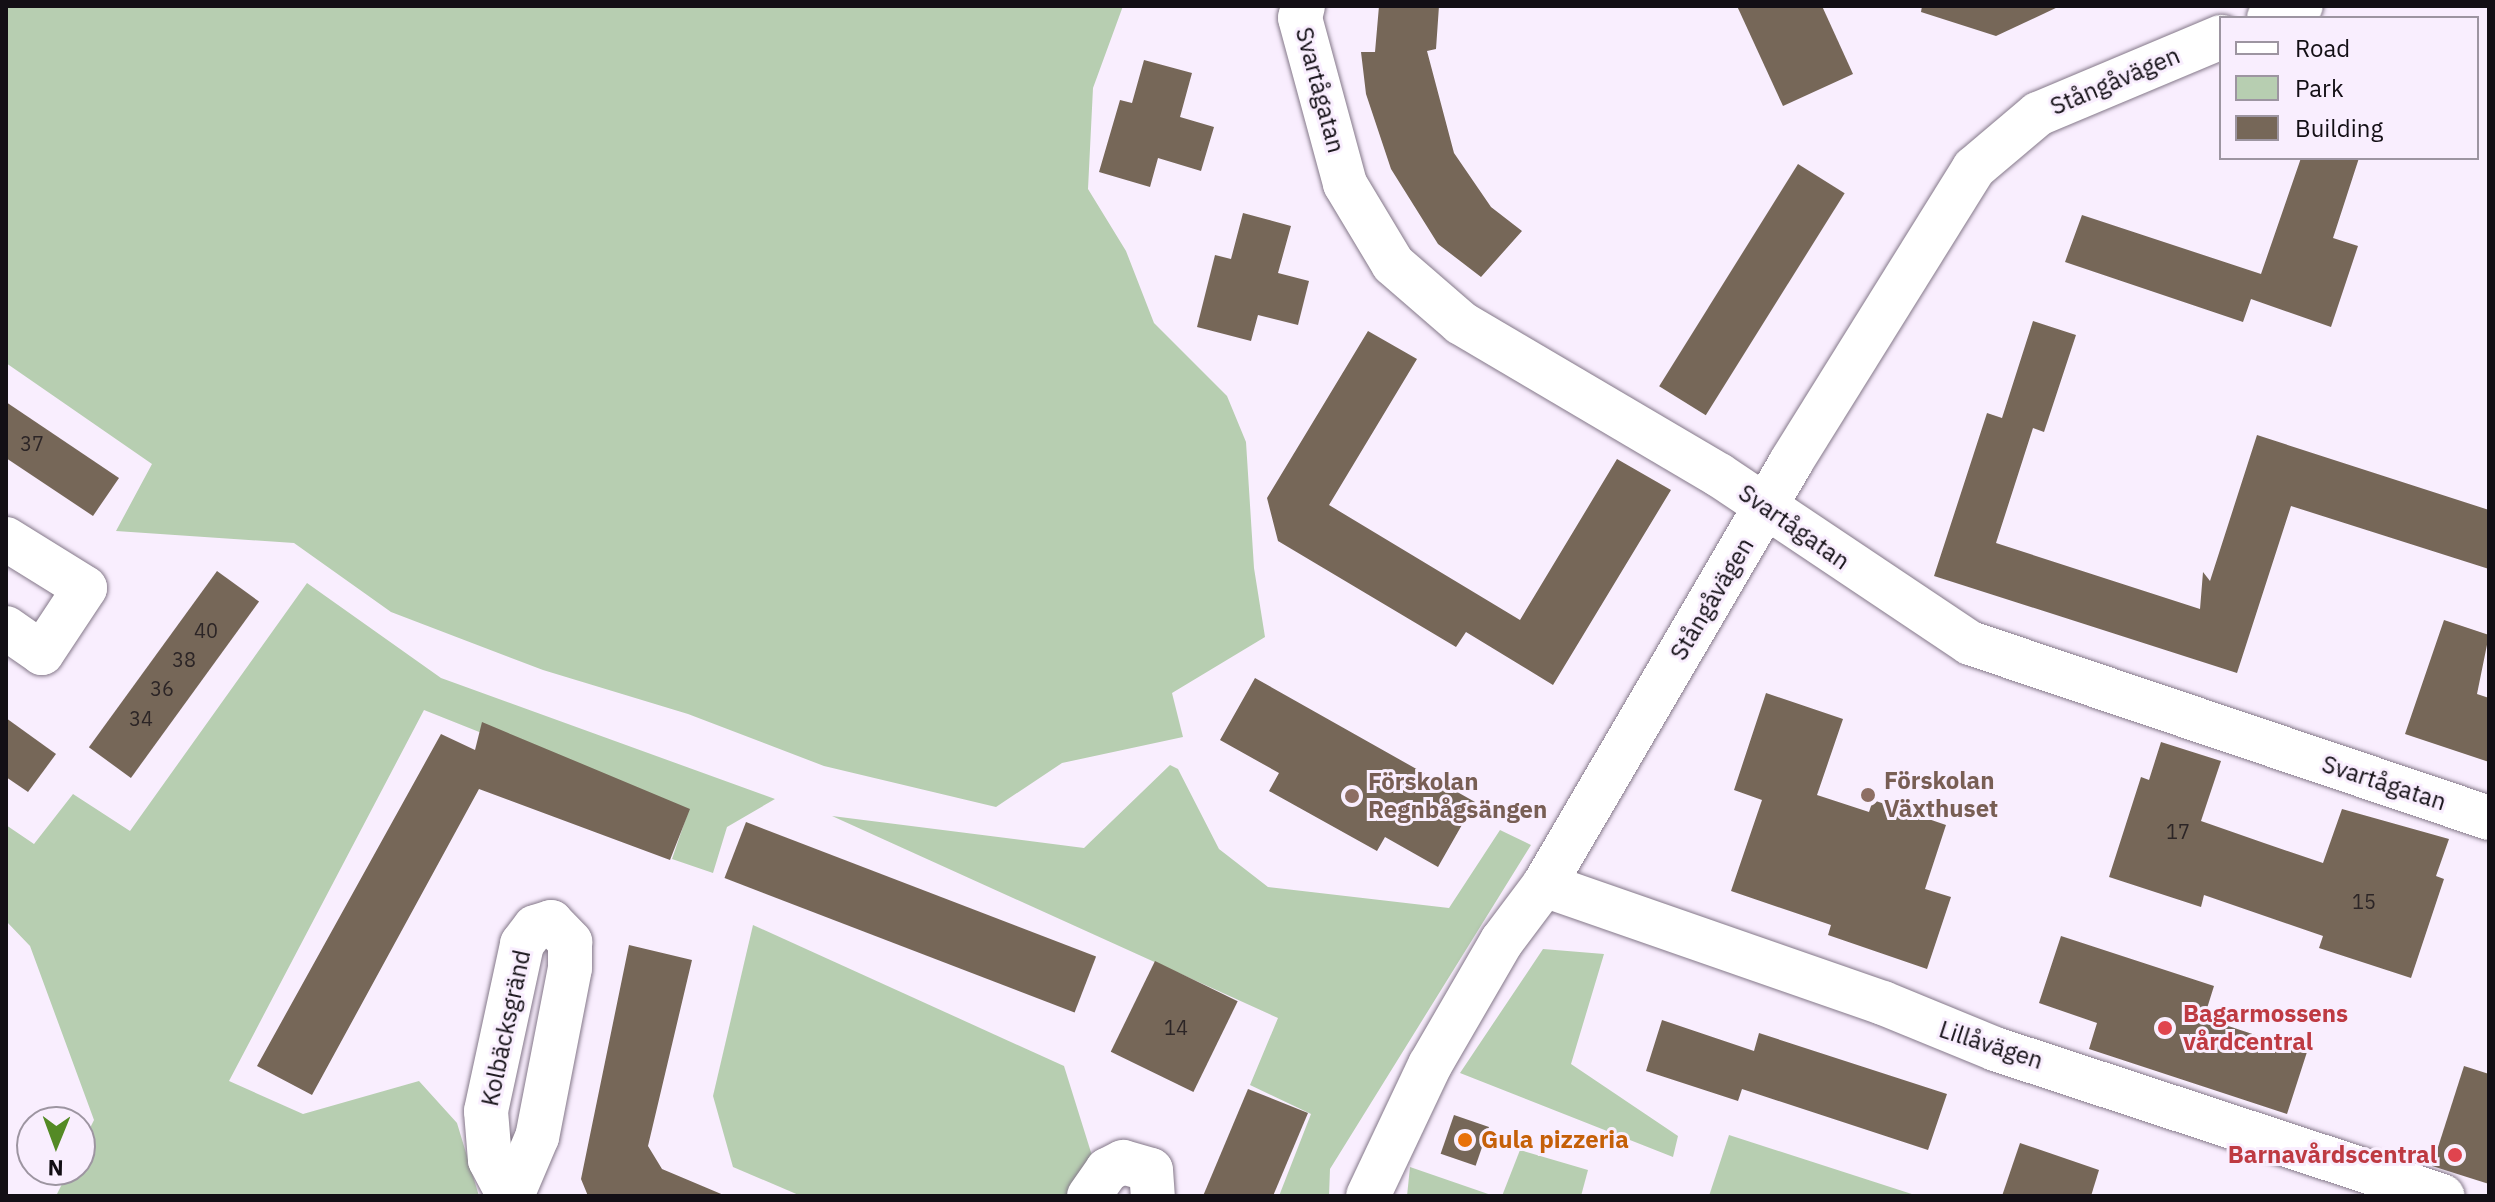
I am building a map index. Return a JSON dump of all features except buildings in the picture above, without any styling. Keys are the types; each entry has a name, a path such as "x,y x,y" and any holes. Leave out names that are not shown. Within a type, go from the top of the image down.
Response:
{"street":[{"name":"Svartågatan","path":"1303,6 1300,18 1345,184 1393,264 1461,323 1766,506 1945,629 1994,653 2489,818"},
{"path":"2274,16 2301,6"},
{"name":"Stångåvägen","path":"1368,1196 1430,1065 1502,941 1544,885 1766,506 1974,168 2038,114 2219,38"},
{"path":"6,539 85,588 42,653 6,628"},
{"name":"Lillåvägen","path":"1544,885 1883,1003 1972,1041 2442,1196"},
{"name":"Kolbäcksgränd","path":"551,922 570,942 570,968 537,1137 510,1196 490,1160 486,1111 522,944 535,927 551,922"},
{"path":"1089,1196 1107,1170 1123,1162 1151,1170 1153,1196"}],"green space":[{"path":"6,6 1123,6 1093,88 1088,189 1126,251 1154,323 1227,396 1246,442 1254,568 1265,637 1172,693 1183,737 1062,763 996,807 824,766 688,714 543,670 391,612 294,543 116,531 152,464 6,363"},
{"path":"307,583 441,678 775,799 727,827 713,873 672,859 687,815 424,710 229,1081 303,1114 419,1081 457,1123 479,1196 56,1196 61,1186 96,1186 96,1106 89,1106 30,946 6,921 6,825 34,844 73,794 130,831"},
{"path":"1170,765 1178,769 1219,849 1268,887 1449,908 1500,830 1531,845 1330,1169 1329,1196 1279,1196 1311,1114 1250,1085 1278,1018 832,816 1084,848"},
{"path":"753,925 1064,1066 1094,1162 1080,1196 801,1196 733,1167 713,1096"},
{"path":"1543,949 1604,954 1571,1064 1678,1136 1673,1157 1460,1073"},
{"path":"1729,1135 1918,1196 1709,1196"},
{"path":"1520,1150 1588,1170 1581,1196 1502,1196"},
{"path":"1410,1167 1494,1196 1407,1196"}],"place":[{"name":"Förskolan Växthuset","path":"1868,795"},
{"name":"Förskolan Regnbågsängen","path":"1352,796"},
{"name":"Bagarmossens vårdcentral","path":"2165,1028"},
{"name":"Gula pizzeria","path":"1465,1140"},
{"name":"Barnavårdscentral","path":"2455,1155"}]}
